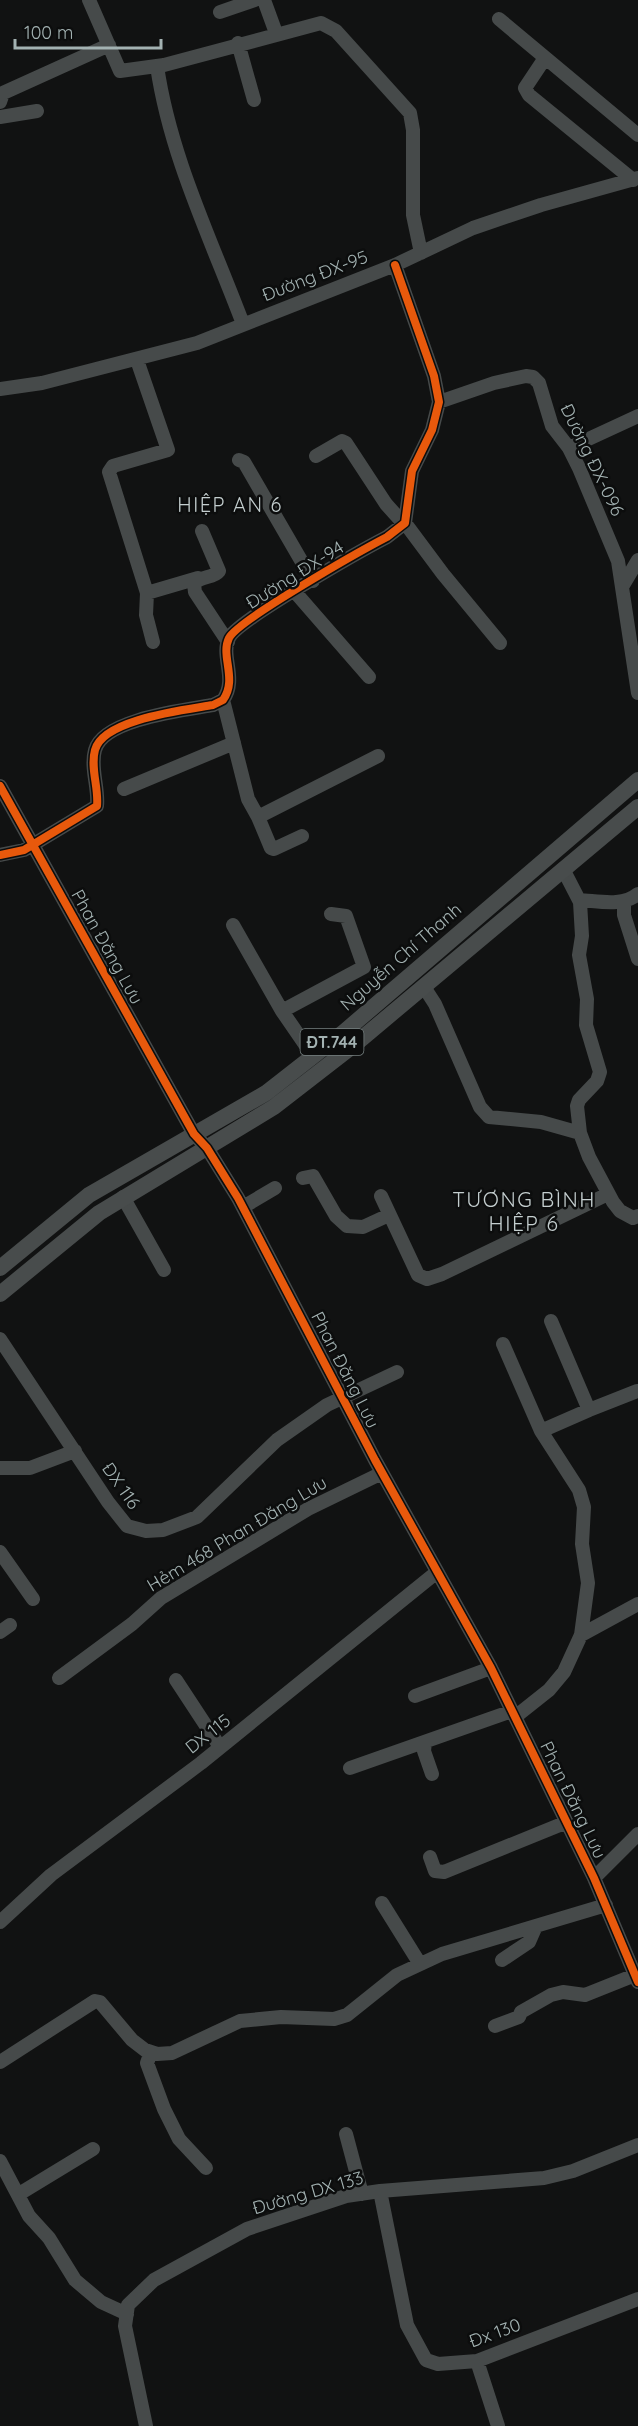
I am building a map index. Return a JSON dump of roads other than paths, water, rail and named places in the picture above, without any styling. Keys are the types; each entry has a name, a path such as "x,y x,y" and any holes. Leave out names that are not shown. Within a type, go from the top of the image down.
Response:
{"main road":[{"name":"Nguyễn Chí Thanh","path":"0,1268 89,1195 266,1093 413,973 638,780"},
{"name":"Nguyễn Chí Thanh","path":"0,1294 99,1213 274,1107 424,987 638,807"},
{"path":"413,973 424,987"}],"street":[{"path":"89,0 120,71 157,66 276,33 321,23 326,24 356,52 410,113 413,130 413,215 421,253"},
{"path":"220,12 255,0"},
{"path":"264,0 276,33"},
{"path":"499,19 638,135"},
{"path":"238,43 254,100"},
{"path":"0,102 3,93 109,45"},
{"path":"545,58 528,79 525,88 529,95 635,179"},
{"path":"157,66 161,90 197,210 243,324"},
{"path":"0,117 37,111"},
{"name":"Đường ĐX-95","path":"0,389 42,383 197,344 395,265 484,224 541,205 635,179"},
{"path":"395,265 434,376 439,402 432,430 412,471 404,524"},
{"path":"137,360 168,450 113,466 109,472 147,593 146,615 153,642"},
{"name":"Đường ĐX-096","path":"439,402 526,376 533,377 539,383 552,426 569,448 607,531 622,587 638,693"},
{"path":"569,448 638,416"},
{"path":"316,456 342,441 346,443 386,504 500,643"},
{"path":"239,460 244,462 313,581"},
{"name":"Đường ĐX-94","path":"228,642 230,635 256,615 404,524"},
{"path":"147,593 198,578 217,575 219,571 202,531"},
{"path":"622,587 638,560"},
{"path":"198,578 194,584 195,592 228,642 230,684 223,700 248,799 270,848 274,849 302,836"},
{"path":"295,592 369,677"},
{"path":"0,855 33,845 97,806 94,752 98,739 118,728 148,717 213,705 223,700"},
{"path":"124,789 234,743"},
{"path":"258,817 378,756"},
{"name":"Phan Đăng Lưu","path":"0,786 194,1134 207,1148 243,1207 382,1473 491,1668 594,1878 636,1979"},
{"path":"562,869 579,900 582,936 579,955 587,999 586,1025 600,1072 597,1080 579,1100 577,1106 579,1133 608,1194 620,1211 633,1218 638,1216"},
{"path":"579,900 624,902 638,894"},
{"path":"624,902 624,915 638,959"},
{"path":"282,1011 364,967 346,916 331,914"},
{"path":"233,924 282,1011 313,1056"},
{"path":"424,987 435,1004 480,1107 489,1117 541,1122 579,1133"},
{"path":"303,1178 313,1176 336,1216 347,1226 363,1227 389,1215"},
{"path":"243,1207 275,1188"},
{"path":"381,1196 418,1275 427,1279 442,1274 608,1194"},
{"path":"123,1197 164,1270"},
{"path":"551,1322 589,1410"},
{"name":"ĐX 116","path":"0,1339 127,1526 146,1531 163,1530 197,1517 277,1440 342,1396 397,1372"},
{"path":"350,1768 514,1714 549,1690 564,1672 581,1635 588,1583 582,1544 584,1507 575,1482 542,1431 503,1344"},
{"path":"542,1431 637,1391"},
{"path":"0,1467 30,1468 75,1451"},
{"name":"Hẻm 468 Phan Đăng Lưu","path":"59,1678 132,1624 161,1598 308,1509 382,1473"},
{"path":"0,1552 33,1599"},
{"name":"DX 115","path":"0,1922 51,1875 220,1748 437,1572"},
{"path":"581,1635 638,1604"},
{"path":"415,1696 491,1668"},
{"path":"176,1680 220,1748"},
{"path":"425,1742 424,1751 432,1774"},
{"path":"430,1857 435,1871 444,1872 567,1822"},
{"path":"594,1878 638,1834"},
{"path":"382,1903 420,1964"},
{"path":"0,2063 95,2001 100,2002 132,2040 151,2052 172,2053 246,2020 298,2016 334,2019 347,2015 397,1975 442,1954 606,1905"},
{"path":"502,1960 529,1942 536,1926"},
{"path":"495,2026 519,2017 521,2012 551,1995 563,1992 585,1995 636,1979"},
{"path":"0,2047 0,2063"},
{"path":"151,2052 147,2063 164,2109 179,2139 206,2168"},
{"path":"346,2133 362,2194"},
{"name":"Đường DX 133","path":"127,2314 128,2305 154,2280 247,2229 311,2207 381,2191 544,2178 573,2170 638,2145"},
{"path":"19,2194 93,2149"},
{"path":"0,2161 29,2216 49,2238 75,2280 101,2302 127,2314 125,2326 130,2358 146,2426"},
{"name":"Đx 130","path":"381,2191 407,2325 426,2360 438,2364 477,2361 638,2299"},
{"path":"477,2361 498,2426"}],"district":[{"name":"HIỆP AN 6","path":"230,505"},
{"name":"TƯƠNG BÌNH HIỆP 6","path":"524,1212"}]}
